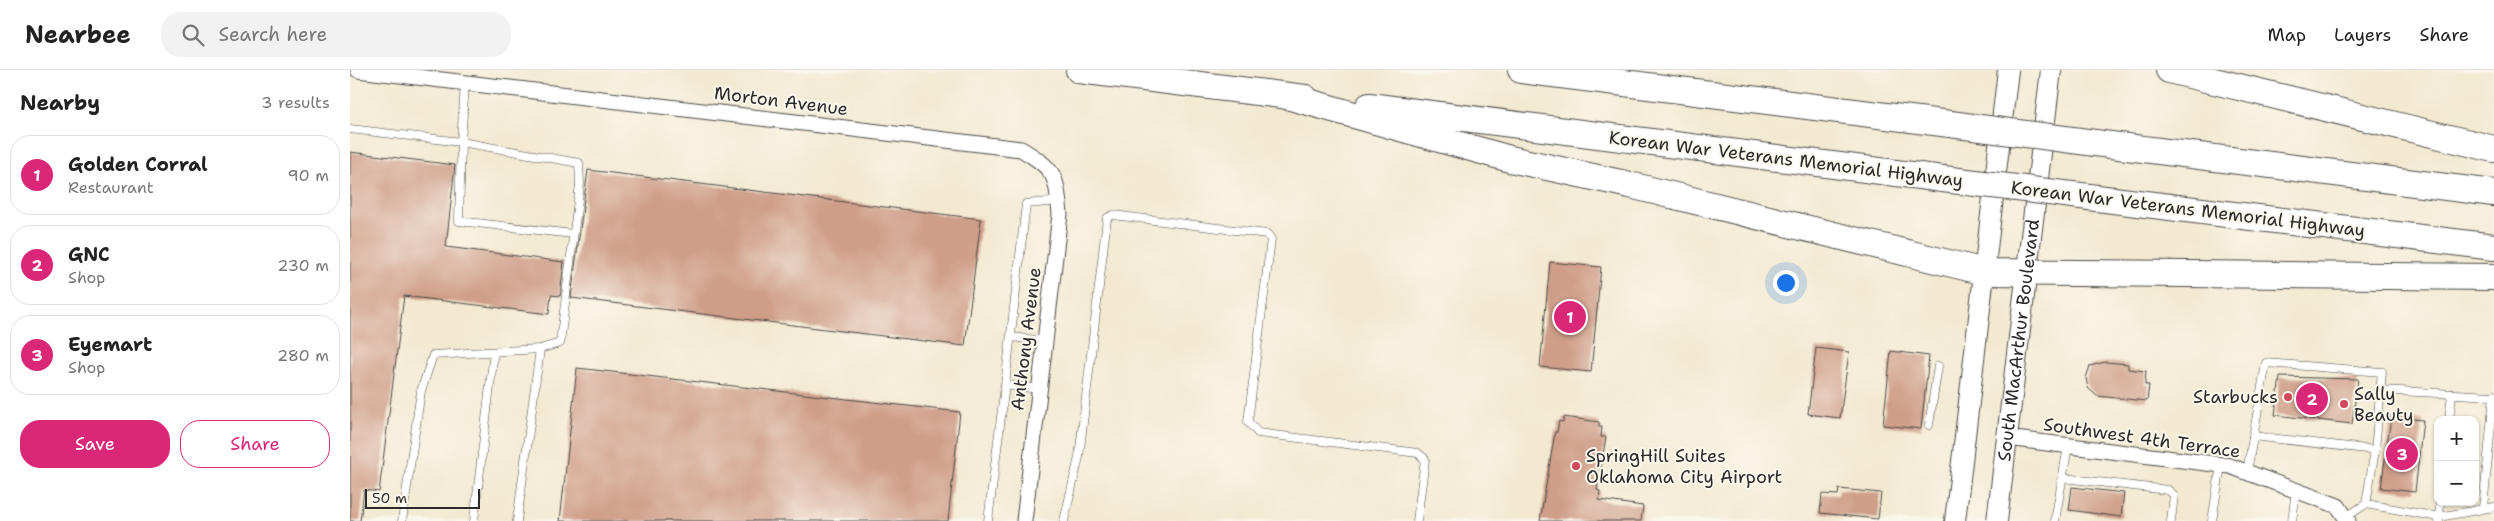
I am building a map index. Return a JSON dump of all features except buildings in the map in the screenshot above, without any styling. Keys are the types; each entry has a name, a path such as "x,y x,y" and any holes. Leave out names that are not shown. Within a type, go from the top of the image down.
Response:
{"highway":[{"name":"Korean War Veterans Memorial Highway","path":"1079,70 2494,247"},
{"path":"1522,70 2494,193"},
{"path":"2169,70 2494,149"},
{"path":"1287,96 1510,159 1630,185 1985,272 2494,276"}],"main road":[{"path":"1955,521 1964,429 1985,272 2008,70"},
{"name":"South MacArthur Boulevard","path":"1997,521 2051,70"}],"street":[{"name":"Morton Avenue","path":"358,70 1021,148 1046,164"},
{"name":"Anthony Avenue","path":"1024,521 1060,214 1057,182 1046,164"},
{"name":"Southwest 4th Terrace","path":"2007,438 2221,465 2247,472 2338,506 2347,519"}],"lane":[{"path":"465,83 458,221 573,234"},
{"path":"350,129 461,142 579,163 580,184 560,343 540,349 433,355 422,391 402,521"},
{"path":"988,521 1006,385 1026,204 1059,201"},
{"path":"1064,521 1079,457 1107,218 1113,215 1267,234 1271,239 1248,422 1258,433 1418,453 1425,459 1417,521"},
{"path":"1011,337 1045,341"},
{"path":"517,521 540,349"},
{"path":"474,521 494,352"},
{"path":"2247,472 2266,363 2382,372 2375,450 2366,504 2347,519"},
{"path":"1929,425 1938,366"},
{"path":"1006,385 1040,389"},
{"path":"2380,390 2493,395 2483,508"},
{"path":"2449,416 2452,394"},
{"path":"2253,436 2375,450"},
{"path":"2056,521 2068,446"},
{"path":"2212,521 2221,465"},
{"path":"2063,478 2168,490 2174,495 2172,521"},
{"path":"2292,521 2296,491"},
{"path":"2366,504 2439,519 2494,507"},
{"path":"2439,519 2440,506"}],"place":[{"name":"Golden Corral","path":"1570,317"},
{"name":"Starbucks","path":"2288,397"},
{"name":"GNC","path":"2312,399"},
{"name":"Sally Beauty","path":"2344,404"},
{"name":"Eyemart","path":"2402,454"},
{"name":"SpringHill Suites Oklahoma City Airport","path":"1576,466"}]}
